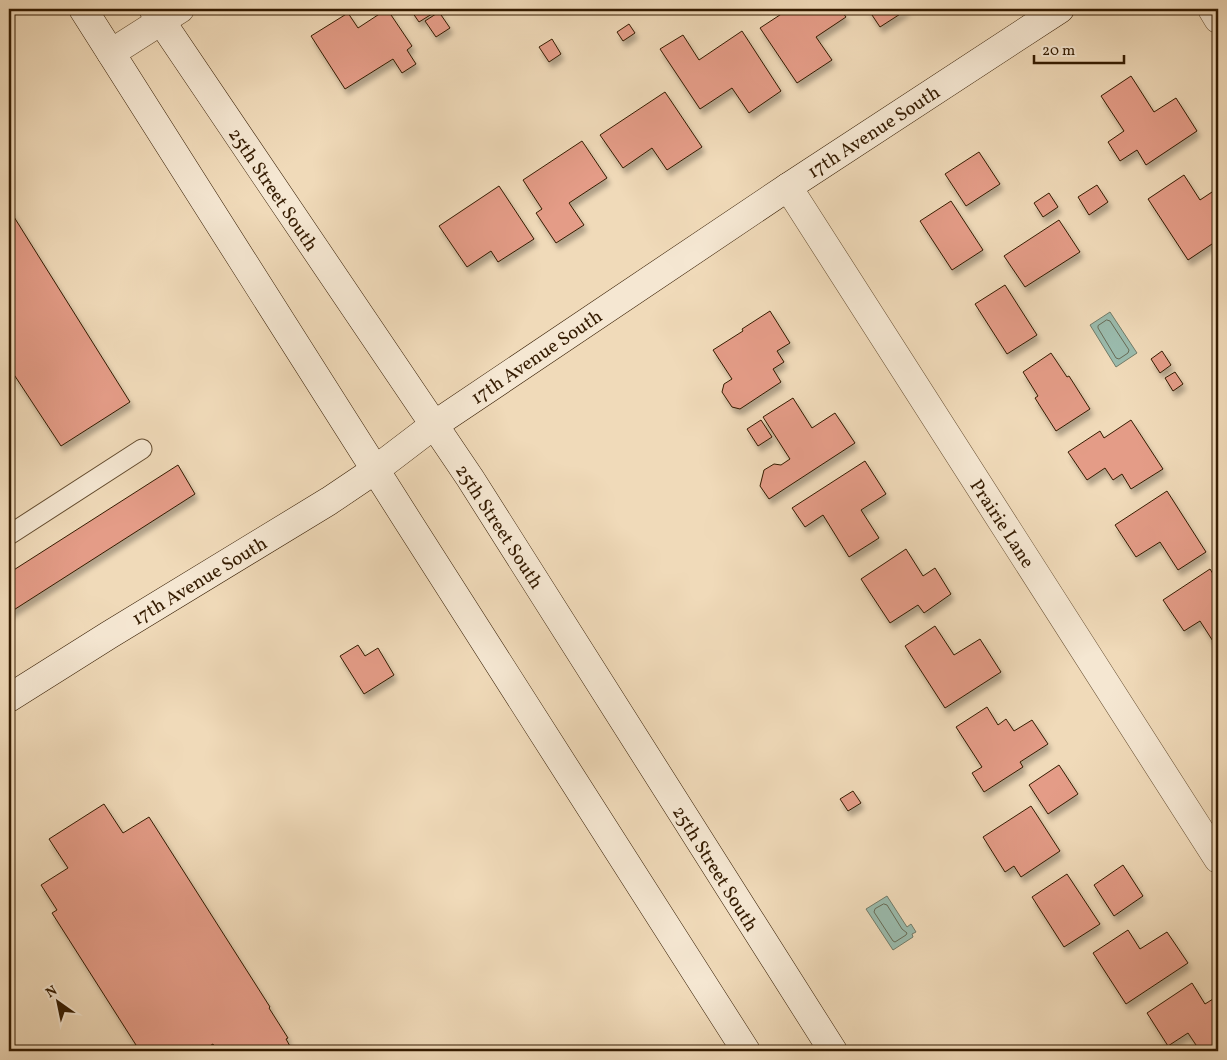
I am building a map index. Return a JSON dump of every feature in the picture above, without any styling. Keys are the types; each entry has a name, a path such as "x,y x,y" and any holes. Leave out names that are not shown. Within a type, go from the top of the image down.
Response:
{"main road":[{"path":"83,9 746,1051"},
{"name":"17th Avenue South","path":"9,698 329,501 375,470 434,425 788,187 1060,9"},
{"path":"1212,9 1218,19"},
{"path":"111,53 165,13"},
{"name":"25th Street South","path":"165,13 472,481 833,1051"},
{"name":"Prairie Lane","path":"788,187 1218,858"}],"lane":[{"path":"9,535 142,449"}],"water":[{"path":"1110,312 1137,353 1116,367 1090,325"},
{"path":"887,896 907,927 911,924 916,932 912,934 913,937 893,950 866,909"}],"building":[{"path":"387,9 412,46 407,50 416,64 402,73 393,59 345,89 311,36 348,13 358,28"},
{"path":"410,9 440,9 419,22"},
{"path":"789,9 840,9 846,17 816,37 832,60 797,83 760,28"},
{"path":"868,9 908,9 880,27"},
{"path":"439,12 450,28 436,37 425,21"},
{"path":"629,24 635,33 623,41 617,32"},
{"path":"742,31 781,91 749,113 732,88 700,109 660,49 683,35 699,60"},
{"path":"552,39 561,54 549,62 539,47"},
{"path":"1131,76 1154,112 1176,98 1197,131 1146,165 1137,150 1120,161 1108,142 1124,131 1101,96"},
{"path":"665,92 702,147 667,170 652,148 623,168 600,135"},
{"path":"582,141 607,178 569,203 584,225 556,243 536,213 542,209 523,180"},
{"path":"979,152 1000,184 966,206 945,174"},
{"path":"1184,175 1200,200 1218,188 1218,240 1188,260 1148,199"},
{"path":"1097,185 1108,202 1089,215 1078,197"},
{"path":"499,186 534,239 498,262 491,251 467,267 439,226"},
{"path":"1049,193 1058,207 1043,217 1034,203"},
{"path":"951,201 983,250 952,270 920,221"},
{"path":"9,209 130,402 61,446 9,367"},
{"path":"1059,220 1080,252 1025,287 1004,256"},
{"path":"1005,285 1037,335 1007,354 975,304"},
{"path":"770,311 790,343 777,351 784,362 773,369 781,382 740,409 732,407 722,392 724,384 732,379 713,350"},
{"path":"1162,351 1171,365 1160,373 1151,359"},
{"path":"1051,353 1067,377 1069,376 1090,409 1056,431 1035,398 1038,396 1023,372"},
{"path":"1175,372 1183,384 1173,391 1165,378"},
{"path":"793,398 812,428 835,413 855,443 769,499 760,486 764,470 774,464 781,465 790,459 763,417"},
{"path":"761,420 772,437 758,446 747,429"},
{"path":"1131,420 1163,469 1131,489 1122,474 1113,480 1105,468 1087,480 1068,452 1100,431 1104,438"},
{"path":"865,461 886,494 861,510 879,538 849,557 823,515 805,527 792,508"},
{"path":"178,465 195,494 9,613 9,573"},
{"path":"1167,491 1206,552 1178,570 1160,542 1136,557 1115,525"},
{"path":"906,549 923,576 935,568 951,594 924,613 918,605 890,623 861,579"},
{"path":"1210,569 1218,582 1218,649 1200,621 1184,631 1163,600"},
{"path":"935,626 954,655 980,639 1001,672 945,708 905,646"},
{"path":"358,645 365,656 378,648 394,675 364,694 340,656"},
{"path":"987,707 998,725 1006,719 1014,731 1032,720 1048,744 1020,762 1023,767 984,792 972,773 982,767 956,727"},
{"path":"1059,765 1078,794 1048,814 1029,785"},
{"path":"853,791 861,803 848,811 840,799"},
{"path":"104,804 123,833 149,817 270,1007 288,1038 286,1039 291,1048 287,1051 217,1051 213,1044 201,1051 136,1051 133,1047 136,1045 52,913 57,910 41,885 68,868 49,839"},
{"path":"1031,806 1060,851 1021,877 1014,866 1005,872 983,837"},
{"path":"1123,865 1143,896 1114,916 1094,885"},
{"path":"1067,874 1100,924 1064,947 1032,897"},
{"path":"1128,930 1140,949 1167,932 1188,963 1126,1004 1093,953"},
{"path":"1192,983 1205,1004 1213,999 1218,1007 1218,1048 1213,1051 1200,1051 1188,1033 1168,1046 1147,1013"}]}
